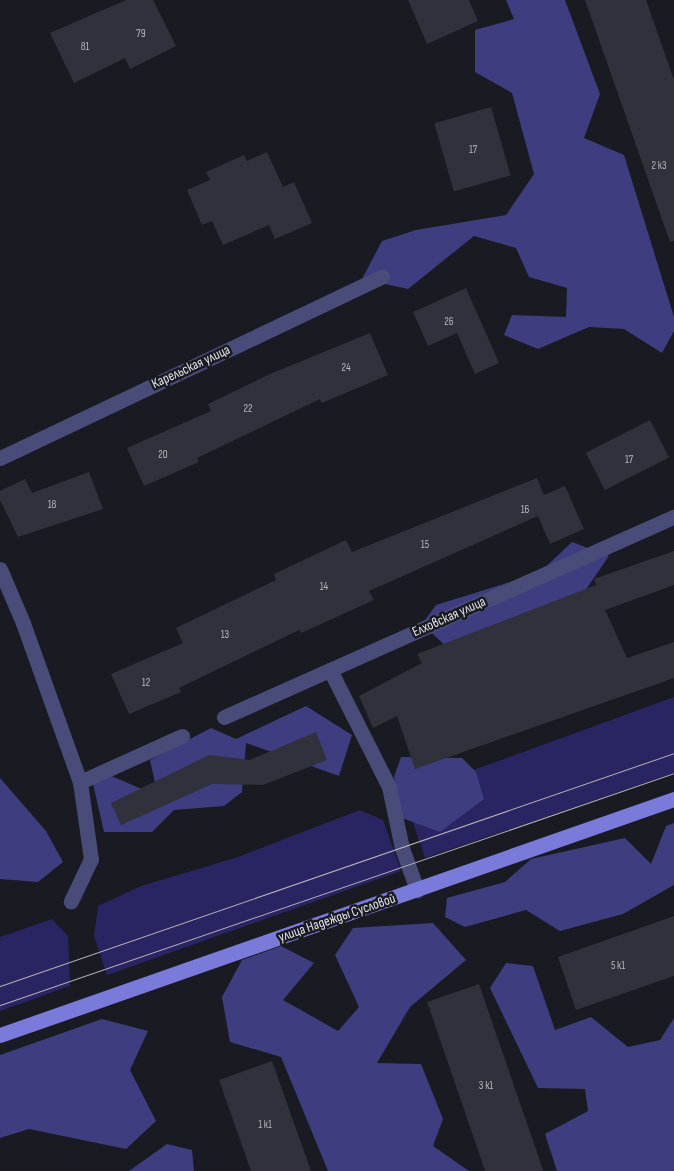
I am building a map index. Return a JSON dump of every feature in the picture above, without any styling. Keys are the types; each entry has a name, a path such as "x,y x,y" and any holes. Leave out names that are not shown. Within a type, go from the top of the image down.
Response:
{"main road":[{"name":"улица Надежды Сусловой","path":"0,1035 674,799"}],"street":[{"name":"Карельская улица","path":"0,458 382,277"},
{"name":"Елховская улица","path":"224,717 674,517"},
{"path":"0,569 80,782 91,859 71,901"},
{"path":"330,670 389,787 402,848 417,890"},
{"path":"80,782 182,736"}],"shaded area":[{"path":"506,0 565,0 600,94 584,138 624,155 674,317 674,331 662,353 624,329 589,327 538,349 504,335 512,315 566,317 567,288 529,277 516,248 474,236 408,289 362,279 382,241 416,230 506,215 534,174 512,93 475,72 475,30 514,19"},
{"path":"572,542 609,556 580,598 450,650 422,624 436,605 539,573"},
{"path":"674,697 674,773 425,858 407,805 424,788"},
{"path":"306,706 352,735 339,776 246,743 242,792 224,806 174,810 152,832 104,832 93,784 109,775 158,796 150,760 211,728 236,739"},
{"path":"401,757 462,758 476,772 484,799 440,832 402,818 394,777"},
{"path":"0,778 46,831 63,862 38,882 0,879"},
{"path":"360,810 383,820 401,871 107,975 94,936 98,906 141,886 235,858"},
{"path":"674,823 674,885 623,914 560,931 526,910 465,927 445,917 447,898 505,882 531,859 625,838 651,864 666,826"},
{"path":"52,919 68,936 70,986 0,1011 0,937"},
{"path":"433,923 466,960 410,1007 377,1063 421,1064 443,1119 433,1146 469,1171 328,1171 281,1057 230,1042 222,997 242,960 281,946 314,963 283,1000 338,1031 359,1007 335,955 353,928"},
{"path":"506,963 533,966 555,1030 591,1017 628,1047 660,1040 674,1018 674,1171 557,1171 545,1134 588,1111 585,1089 538,1088 490,988"},
{"path":"102,1019 148,1031 130,1070 156,1121 126,1149 29,1129 0,1138 0,1055"},
{"path":"167,1144 192,1150 194,1171 129,1171"}],"building":[{"path":"126,0 153,0 176,46 130,69 125,58 74,83 50,33"},
{"path":"408,0 469,0 478,21 427,44"},
{"path":"585,0 646,0 674,80 674,241 670,242"},
{"path":"491,107 511,175 454,192 434,123"},
{"path":"267,152 283,187 294,182 312,223 275,239 269,225 223,245 212,221 202,225 187,190 210,180 206,172 244,155 247,161"},
{"path":"466,288 499,363 475,374 457,333 428,346 413,312"},
{"path":"370,333 388,375 322,403 320,399 197,458 199,462 144,486 127,448 211,411 208,404 270,374"},
{"path":"650,420 669,457 605,490 586,453"},
{"path":"89,472 103,509 18,537 0,500 0,491 25,479 32,493"},
{"path":"537,478 544,495 565,486 584,529 550,544 538,516 369,591 374,600 301,633 299,630 179,688 181,692 129,714 111,674 183,643 176,628 276,580 274,574 346,540 352,552"},
{"path":"674,551 674,585 605,610 627,658 674,642 674,678 415,769 397,716 373,728 359,696 422,663 417,654 596,585 594,579"},
{"path":"316,732 327,760 263,785 212,784 121,825 111,803 209,755 250,760"},
{"path":"674,916 674,976 576,1010 558,957"},
{"path":"479,984 543,1171 485,1171 427,1002"},
{"path":"272,1061 311,1171 251,1171 219,1080"}],"tram line":[{"path":"0,986 674,753"},
{"path":"0,1005 674,773"}]}
